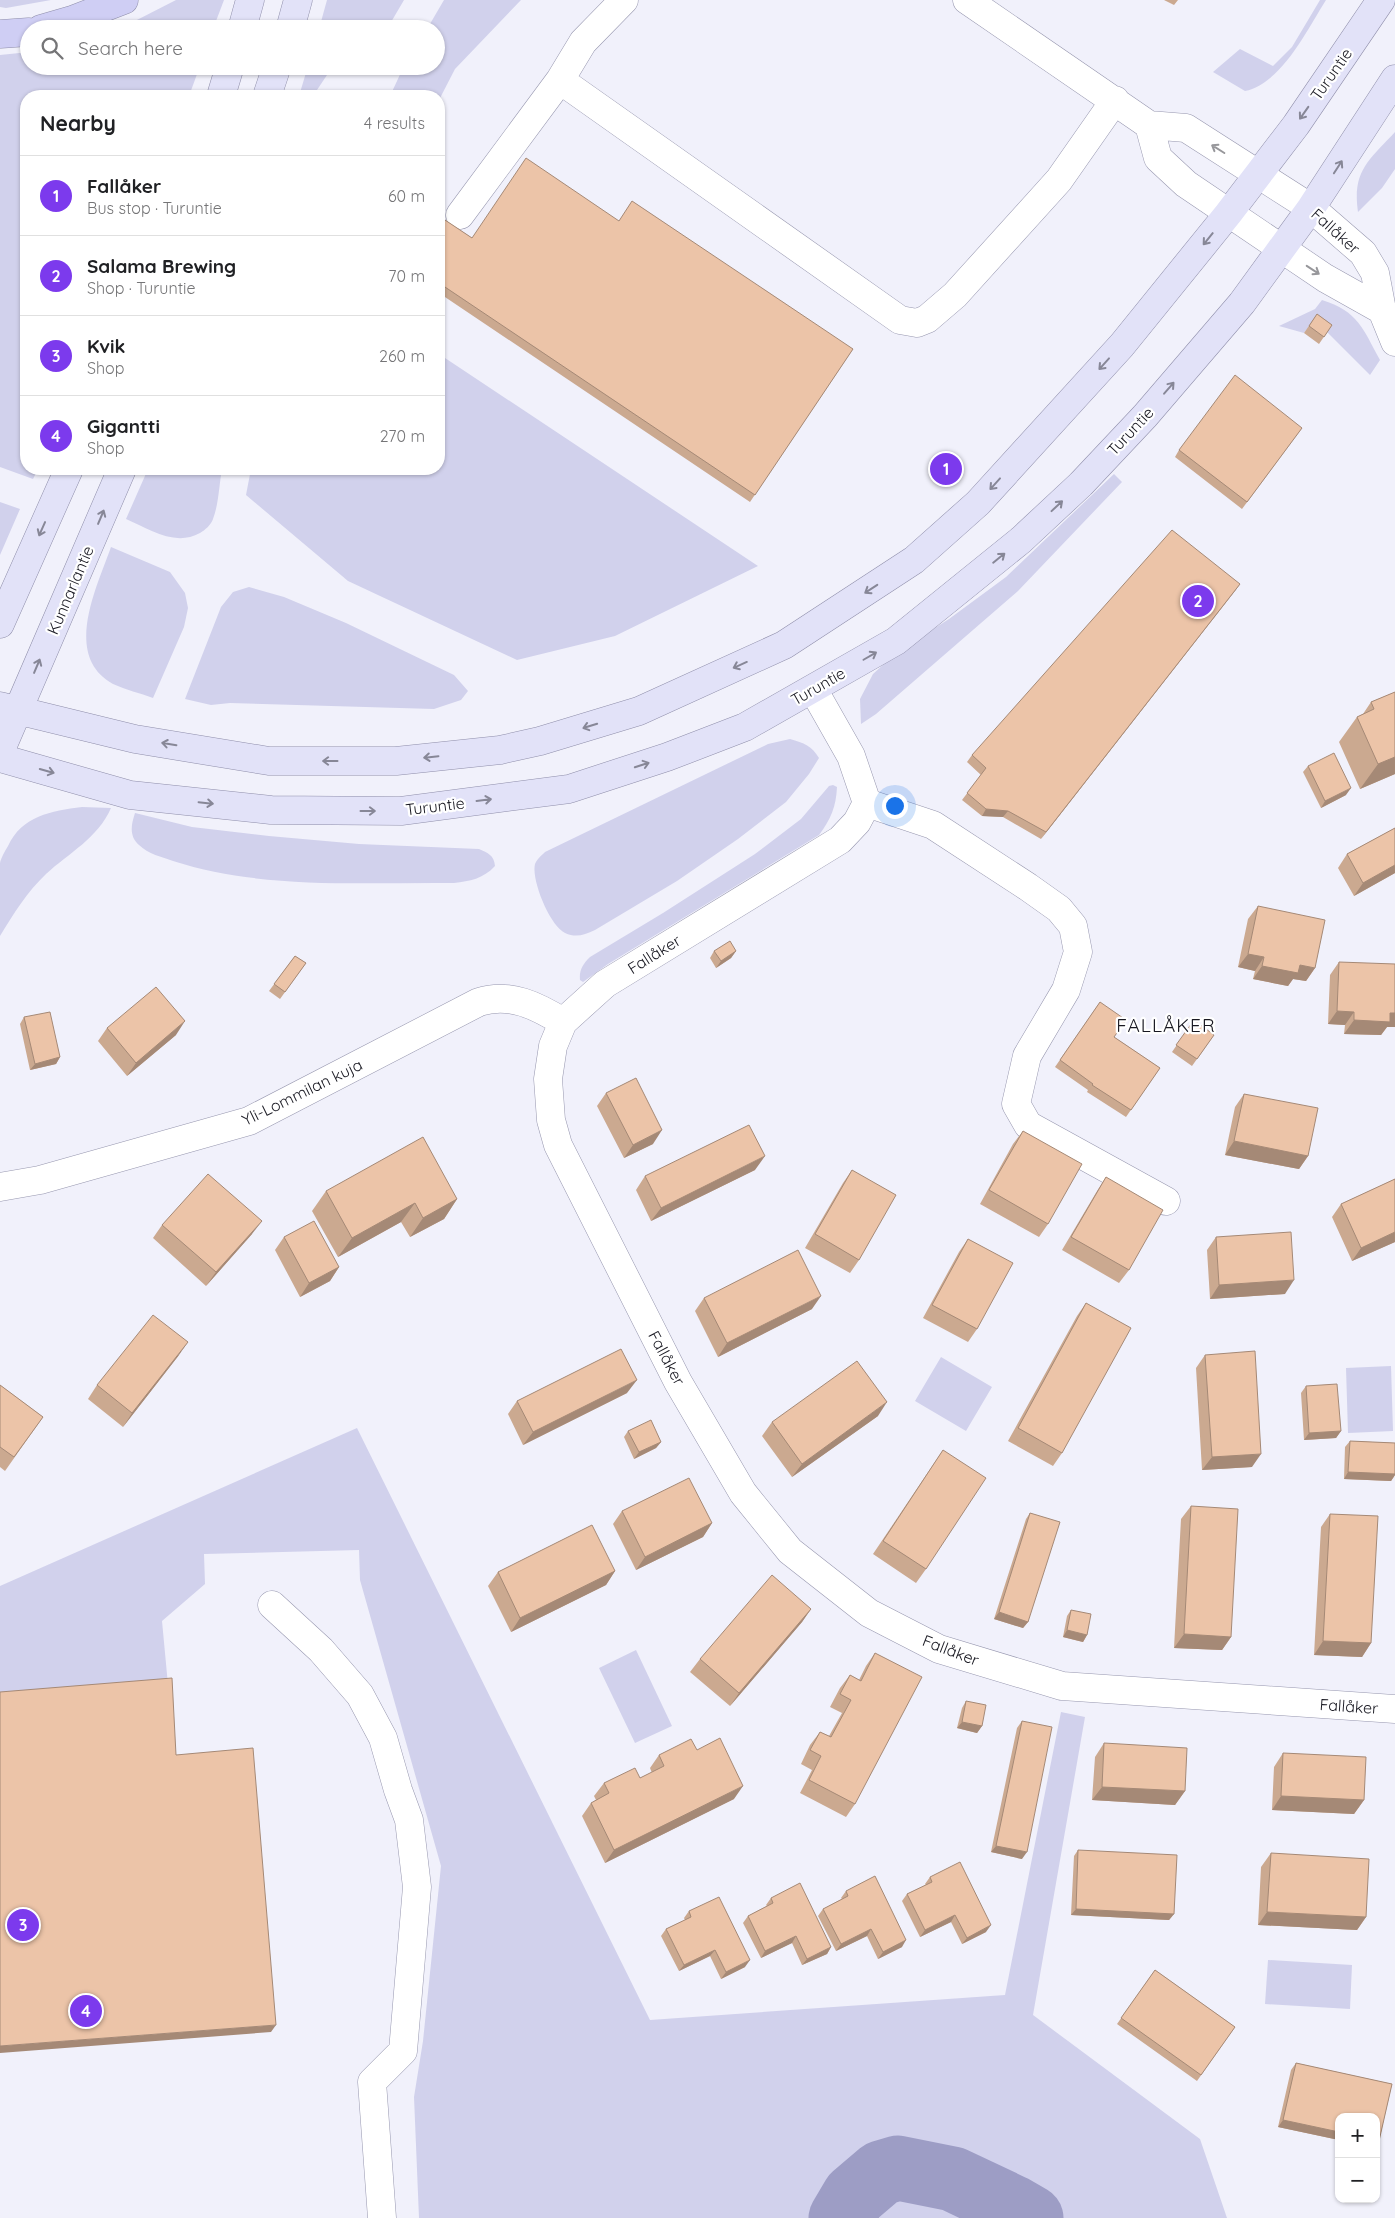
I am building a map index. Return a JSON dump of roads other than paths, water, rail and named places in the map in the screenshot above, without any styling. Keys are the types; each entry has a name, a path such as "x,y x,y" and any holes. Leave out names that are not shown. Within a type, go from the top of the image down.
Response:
{"highway":[{"path":"72,20 124,0"},
{"path":"0,34 20,33"}],"main road":[{"path":"244,20 250,0"},
{"path":"292,20 298,0"},
{"name":"Turuntie","path":"9,708 135,739 269,761 396,761 500,750 540,741 639,711 784,645 914,560 991,488 1122,345 1260,174 1381,0"},
{"path":"223,90 227,75"},
{"path":"269,90 274,75"},
{"name":"Turuntie","path":"0,758 130,795 271,810 401,811 569,789 666,757 745,727 896,641 1028,533 1081,484 1144,416 1242,303 1311,208 1395,79"},
{"path":"0,624 66,475"},
{"name":"Kunnarlantie","path":"0,752 9,708 119,475"}],"street":[{"path":"966,0 1149,125 1158,158 1186,184 1281,250 1325,278 1382,310"},
{"path":"460,215 560,80 583,42 618,2"},
{"path":"560,80 900,320 917,323 928,319 955,295 1059,180 1115,100"},
{"name":"Fallåker","path":"1149,125 1186,128 1311,208 1363,253 1375,273 1382,310 1395,342"},
{"path":"813,689 851,756 867,803 933,825 1059,909 1073,926 1078,952 1066,990 1027,1056 1016,1104 1028,1126 1166,1201"},
{"name":"Fallåker","path":"867,803 857,822 840,840 606,984 563,1022 553,1046 548,1079 551,1120 558,1145 678,1382 743,1493 790,1551 869,1613 939,1650 1062,1686 1395,1709"},
{"name":"Yli-Lommilan kuja","path":"0,1187 40,1180 248,1121 479,1002 491,998 513,998 547,1012 563,1022"},
{"path":"272,1605 321,1650 360,1695 383,1738 409,1820 417,1887 402,2050 372,2082 382,2218"}],"waterway":[{"path":"841,2218 854,2196 881,2173 898,2168 953,2179 1031,2218"}],"place":[{"name":"Fallåker","path":"946,469"},
{"name":"Salama Brewing","path":"1198,601"},
{"name":"Kvik","path":"23,1925"},
{"name":"Gigantti","path":"86,2011"}],"district":[{"name":"FALLÅKER","path":"1166,1025"}]}
